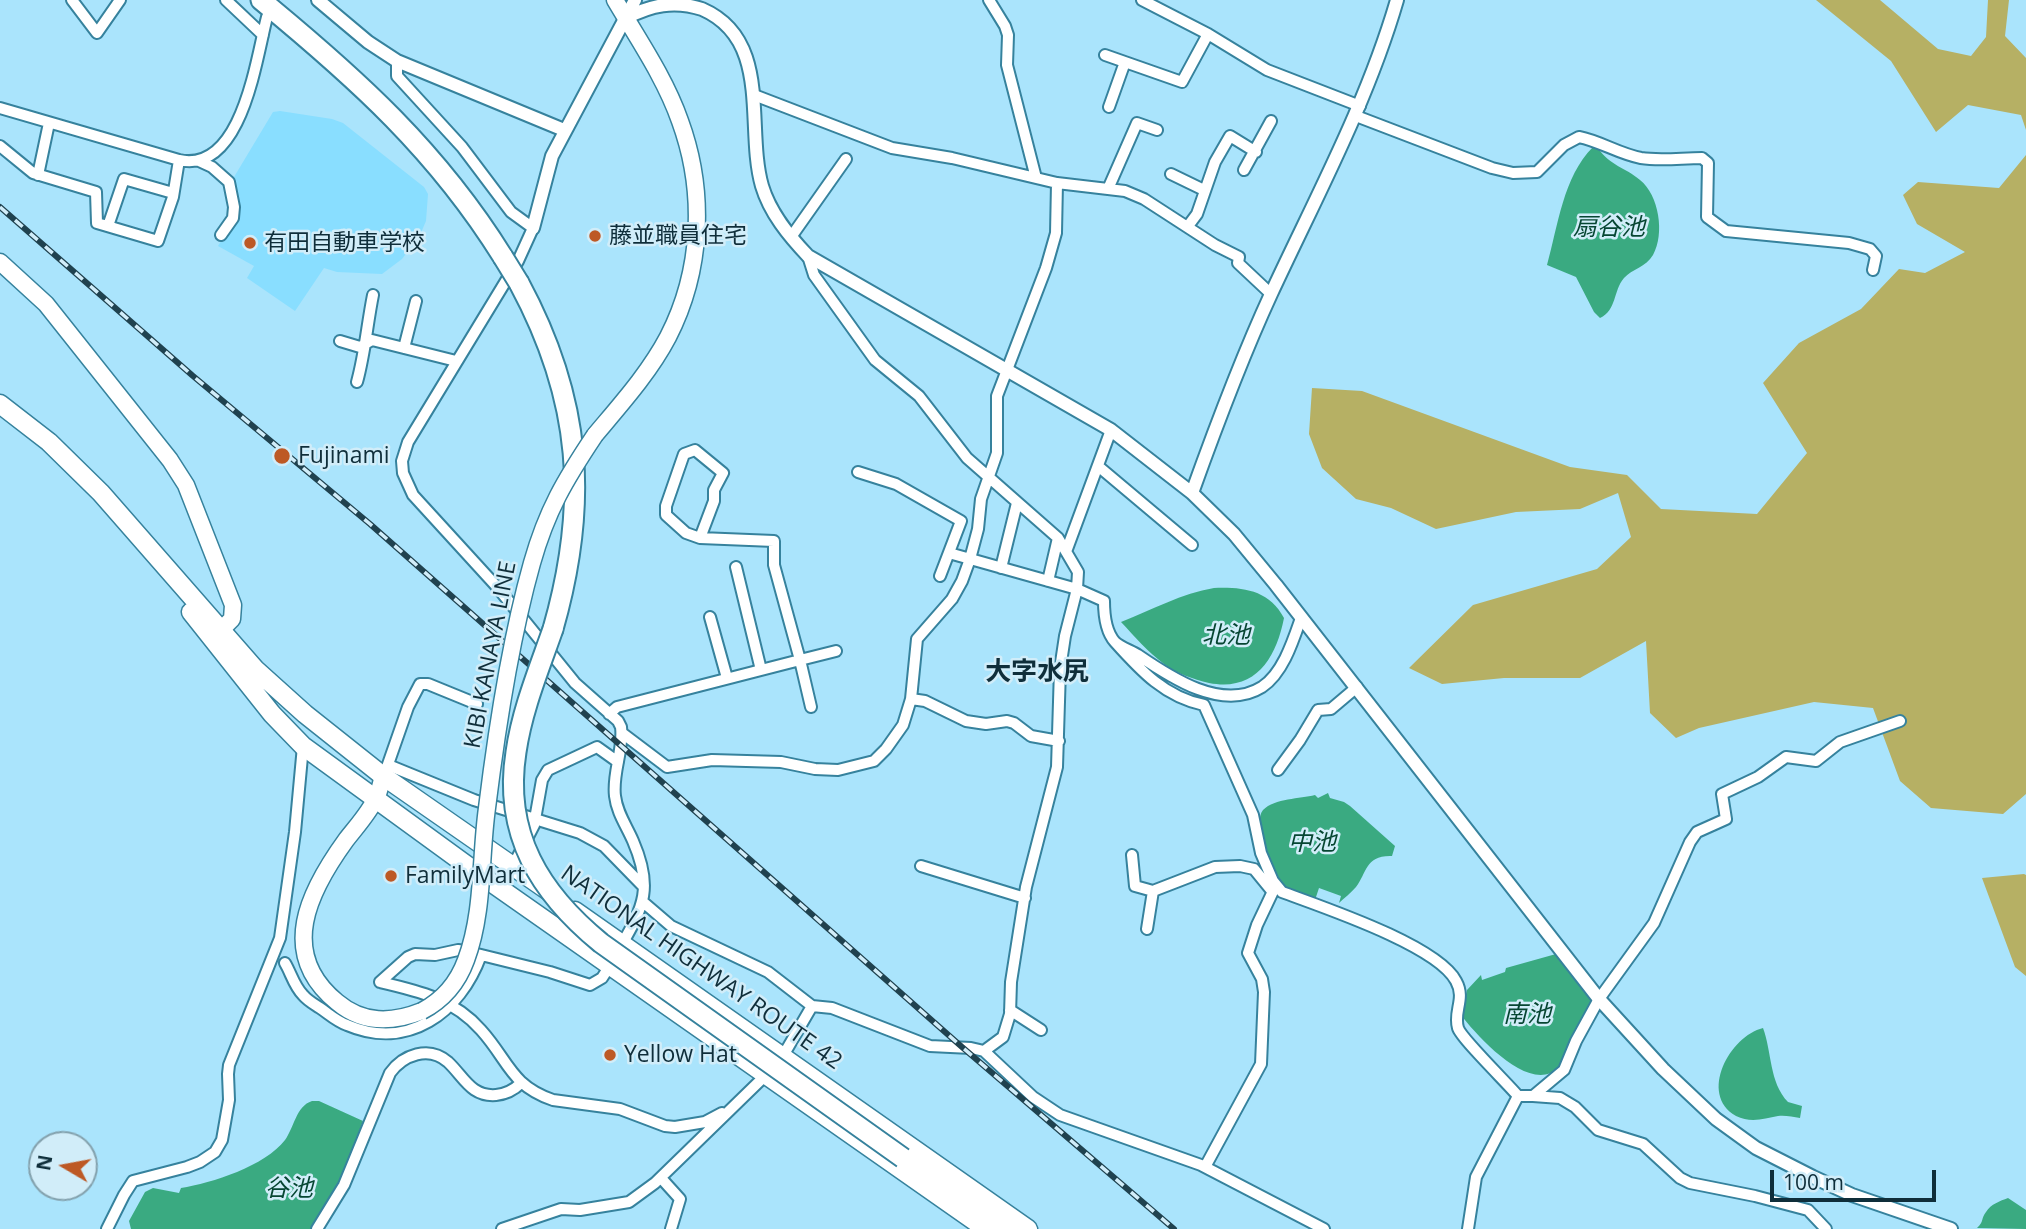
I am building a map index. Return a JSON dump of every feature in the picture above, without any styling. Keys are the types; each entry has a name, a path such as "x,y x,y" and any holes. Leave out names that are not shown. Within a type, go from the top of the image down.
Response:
{"highway":[{"path":"264,9 328,55 386,108 459,192 519,284 538,320 554,360 573,444 576,496 573,540 568,574 553,629 525,712 515,754 513,779 522,839 541,879 570,916 601,943 1006,1229"},
{"name":"NATIONAL HIGHWAY ROUTE 42","path":"0,404 49,442 140,538 272,714 303,747 986,1229"},
{"name":"NATIONAL HIGHWAY ROUTE 42","path":"216,636 304,715 385,770 513,866 1028,1229"}],"main road":[{"name":"KIBI KANAYA LINE","path":"385,770 376,798 333,858 312,895 303,926 303,942 309,967 324,991 356,1015 392,1020 422,1011 436,1002 451,988 462,971 470,948 479,900 486,810 495,752 526,584 538,541 566,477 595,435 642,377 668,337 684,298 696,239 698,198 686,138 663,83 615,0"},
{"path":"0,262 46,304 170,460 186,485 233,605 232,619 216,636"}],"street":[{"path":"72,0 97,33 120,0"},
{"path":"226,0 263,34"},
{"path":"318,0 368,42 397,61 564,130"},
{"path":"635,0 564,130 547,169 533,228 519,261 408,442 402,461 407,484 419,501 505,596 575,683 618,721 622,733 615,799 637,853 644,887 643,902 610,966 602,978 590,985 550,972 458,950 435,955 415,954 380,982 431,995 452,1005 482,1030 521,1083 531,1091 553,1100 631,1112 665,1126 705,1122 732,1109"},
{"path":"989,0 1008,35 1007,65 1036,177"},
{"path":"1142,0 1208,34 1267,70 1492,168 1513,173 1537,172 1564,145 1578,136 1641,158 1702,158 1709,163 1707,217 1726,231 1849,243 1870,249 1876,256 1873,270"},
{"path":"1192,493 1224,402 1271,294 1358,111 1386,40 1397,0"},
{"path":"626,18 668,2 705,6 734,35 748,63 754,95 755,145 762,185 773,211 808,256 1111,430 1192,493 1234,534 1600,999 1663,1069 1716,1119 1756,1148 1852,1195 1951,1229"},
{"path":"199,161 222,145 238,123 263,34 264,9"},
{"path":"1105,55 1182,82 1208,34"},
{"path":"397,61 397,76 462,147 511,212 533,228"},
{"path":"1109,107 1125,62"},
{"path":"754,95 892,148 952,158 1057,183 1125,191 1144,199 1215,245 1239,257 1238,263 1271,294"},
{"path":"0,108 178,160 199,161 212,167 229,181 234,207 233,218 221,235"},
{"path":"1244,170 1271,121"},
{"path":"1108,189 1137,122 1157,130"},
{"path":"38,175 49,123"},
{"path":"1188,226 1197,214 1204,190 1230,136 1256,152"},
{"path":"0,146 24,167 38,175 96,192 97,223 158,241 173,193 178,160"},
{"path":"791,237 846,159"},
{"path":"1171,174 1204,190"},
{"path":"108,226 124,179 173,193"},
{"path":"622,733 667,767 712,760 781,762 815,769 838,769 874,761 886,749 903,725 911,699 916,639 952,599 970,559 978,529 981,499 996,453 997,396 1053,244 1056,233 1057,183"},
{"path":"808,256 814,275 875,360 919,396 967,458 1058,538 1078,572 1077,589 1060,669 1057,768 1025,898 1011,982 1010,1010 1003,1037 984,1051"},
{"path":"357,382 373,295"},
{"path":"404,348 416,300"},
{"path":"340,341 360,347 372,340 456,361"},
{"path":"1066,550 1111,430"},
{"path":"700,538 715,501 713,490 723,473 695,450 684,454 666,506 666,515 686,533 700,538 774,541 774,565 811,707"},
{"path":"1098,467 1192,545"},
{"path":"858,472 896,484 961,521 940,576"},
{"path":"1001,568 1017,503"},
{"path":"1048,581 1058,538"},
{"path":"949,552 1077,589 1104,601 1104,612 1115,642 1142,672 1169,693 1204,705 1253,815 1261,853 1274,888 1248,953 1262,979 1264,992 1261,1064 1205,1167"},
{"path":"736,567 761,670"},
{"path":"710,617 727,678"},
{"path":"1115,642 1191,688 1221,695 1245,694 1271,680 1283,661 1301,618"},
{"path":"609,713 617,707 836,651"},
{"path":"477,705 428,684 420,684 408,707 385,770 571,830 604,846 644,887"},
{"path":"1278,770 1318,710 1331,709 1357,687"},
{"path":"911,699 925,701 966,721 986,724 1014,723 1031,736 1059,741"},
{"path":"1533,1096 1564,1070 1576,1041 1600,999 1654,923 1690,842 1697,832 1726,819 1722,794 1758,777 1786,757 1816,761 1840,742 1900,720"},
{"path":"107,1229 133,1181 200,1162 219,1146 229,1100 229,1065 281,938 303,747"},
{"path":"513,866 535,819 542,780 548,770 597,747 618,762"},
{"path":"1132,855 1135,886 1153,891 1215,867 1240,866 1254,869 1282,892 1405,942 1437,961 1455,979 1461,996 1457,1019 1462,1035 1518,1096 1549,1095 1560,1098 1575,1107 1598,1130 1643,1144 1680,1178 1690,1183 1808,1210 1826,1229"},
{"path":"921,866 1025,898"},
{"path":"1147,929 1153,891"},
{"path":"643,902 671,926 768,972 812,1006 832,1008 930,1046 984,1051 1012,1079 1060,1115 1205,1167 1324,1229"},
{"path":"285,963 301,994 328,1015 356,1028 387,1033 408,1030 428,1022 452,1005 470,982 481,955"},
{"path":"272,960 309,967"},
{"path":"502,1229 561,1209 580,1210 629,1202 661,1178 784,1056 812,1006"},
{"path":"1010,1010 1041,1030"},
{"path":"317,1229 344,1185 390,1073 403,1059 419,1054 441,1057 469,1087 484,1095 502,1094 521,1083"},
{"path":"1468,1229 1476,1177 1518,1096"},
{"path":"661,1178 680,1199 671,1229"}],"shaded area":[{"path":"1816,0 1880,0 1938,49 1971,56 1986,37 1988,0 2009,0 2005,36 2026,58 2026,130 2021,115 1968,105 1936,132 1891,61"},
{"path":"273,112 343,123 424,187 428,194 426,221 420,235 402,259 382,274 337,272 324,268 295,311 247,278 254,266 218,246 238,214 234,177"},
{"path":"2026,155 2026,794 2003,814 1931,808 1900,781 1873,708 1814,702 1699,728 1676,738 1650,713 1646,641 1580,678 1504,678 1442,684 1409,668 1473,605 1597,569 1631,537 1618,493 1580,509 1516,512 1436,529 1391,508 1356,499 1322,468 1309,434 1312,388 1362,391 1570,467 1627,475 1661,509 1757,514 1807,453 1763,383 1799,343 1861,309 1899,269 1925,273 1965,252 1917,224 1903,195 1918,182 1999,188"},
{"path":"2024,874 2026,976 2015,967 1982,878"}],"water":[{"name":"扇谷池","path":"1593,147 1598,148 1613,163 1647,187 1656,205 1659,226 1659,237 1653,255 1624,278 1609,310 1600,318 1594,312 1576,277 1547,265 1568,187 1583,159"},
{"name":"北池","path":"1214,588 1254,592 1271,601 1284,618 1269,659 1251,677 1239,682 1209,683 1174,671 1152,654 1121,622 1179,598"},
{"name":"中池","path":"1328,793 1330,798 1350,806 1395,846 1392,856 1377,858 1368,866 1356,887 1339,903 1341,896 1319,888 1315,900 1284,886 1268,859 1261,836 1260,816 1268,806 1315,795 1318,798"},
{"name":"南池","path":"1556,954 1593,1000 1571,1038 1560,1066 1546,1074 1533,1074 1519,1069 1491,1048 1461,1015 1467,990 1481,975 1482,980 1505,972 1506,968"},
{"path":"1763,1028 1777,1085 1788,1102 1802,1106 1800,1118 1741,1118 1725,1106 1720,1094 1719,1081 1730,1054 1751,1033"},
{"name":"谷池","path":"312,1101 319,1101 363,1121 341,1180 311,1229 131,1229 129,1221 145,1192 153,1188 179,1193 181,1188 237,1172 265,1158 285,1140 299,1112"},
{"path":"2008,1198 2026,1210 2026,1229 1977,1228 1990,1207"}],"railway":[{"path":"0,207 193,376 370,524 962,1047 1174,1229"}],"place":[{"name":"藤並職員住宅","path":"595,236"},
{"name":"有田自動車学校","path":"250,243"},
{"name":"Fujinami","path":"282,456"},
{"name":"FamilyMart","path":"391,876"},
{"name":"Yellow Hat","path":"610,1055"}],"district":[{"name":"大字水尻","path":"1037,673"}]}
